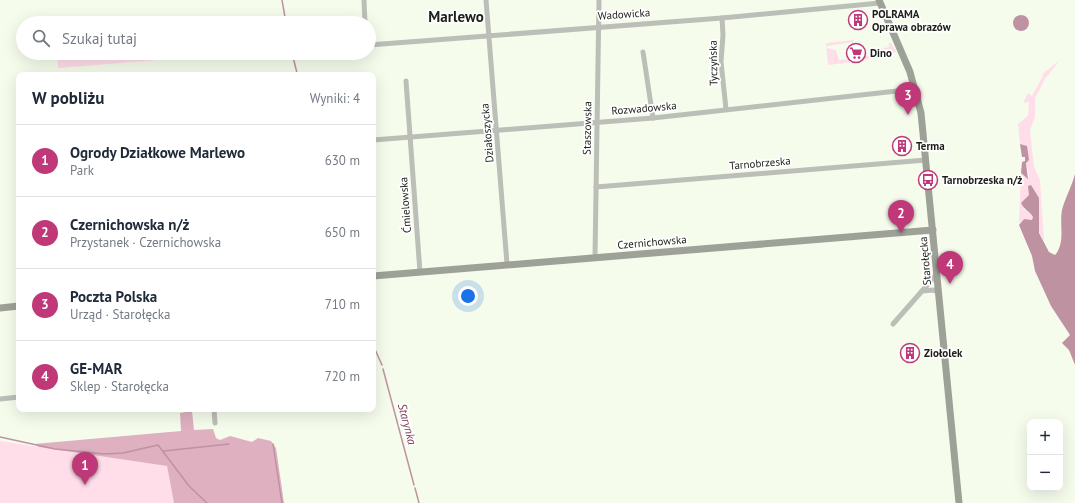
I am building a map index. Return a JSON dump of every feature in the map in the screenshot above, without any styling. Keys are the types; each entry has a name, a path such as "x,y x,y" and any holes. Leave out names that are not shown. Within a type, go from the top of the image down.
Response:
{"street":[{"path":"364,0 365,16"},
{"name":"Działoszycka","path":"486,0 507,264"},
{"name":"Staszowska","path":"595,257 598,0"},
{"name":"Wadowicka","path":"376,44 598,26 722,18 879,2"},
{"name":"Starołęcka","path":"879,2 904,57 916,89 921,113 959,503"},
{"name":"Tyczyńska","path":"722,18 723,35 721,62 726,109"},
{"path":"643,52 653,118"},
{"name":"Ćmielowska","path":"406,81 420,272"},
{"name":"Rozwadowska","path":"376,140 653,118 916,89"},
{"name":"Tarnobrzeska","path":"596,187 926,160"},
{"name":"Czernichowska","path":"376,276 933,230"},
{"path":"893,324 937,274"},
{"path":"922,291 934,290 939,293"},
{"path":"0,308 16,306"},
{"path":"0,399 16,397"},
{"path":"214,412 216,423"}],"shaded area":[{"path":"1021,15 1028,20 1029,23 1024,30 1021,31 1014,26 1013,23 1018,16"},
{"path":"854,40 853,42 827,46 827,48 836,50 839,60 872,55 871,51 889,47 889,43 891,43 896,52 873,59 828,65 826,43"},
{"path":"57,60 158,60 58,68"},
{"path":"1060,60 1045,79 1035,98 1035,117 1030,130 1034,167 1040,180 1044,241 1038,230 1039,198 1029,195 1023,209 1031,213 1033,217 1032,220 1024,219 1019,223 1021,173 1028,178 1029,176 1023,144 1020,144 1018,124 1028,116 1029,102 1023,103 1028,93 1032,96 1044,74 1040,76"},
{"path":"1020,144 1027,146 1029,160 1026,163 1028,179 1021,173 1022,162 1025,161 1025,157 1022,157"},
{"path":"1075,174 1075,365 1069,350 1062,343 1070,335 1051,306 1035,271 1032,256 1019,225 1024,219 1032,220 1033,217 1021,203 1029,195 1028,186 1031,185 1039,198 1039,233 1049,252 1055,255 1061,239 1062,210"},
{"path":"192,412 194,430 213,429 216,438 220,440 230,436 252,442 258,438 271,441 276,448 284,503 174,503 167,466 39,447 34,444 181,431 180,413"},
{"path":"0,441 167,466 174,503 0,503"}],"waterway":[{"name":"Starynka","path":"282,0 285,16"},
{"name":"Starynka","path":"294,60 297,72"},
{"name":"Starynka","path":"376,352 382,365"},
{"name":"Starynka","path":"383,369 414,485"},
{"path":"0,437 55,449 104,454 123,453 158,445 189,486 207,503"},
{"path":"164,451 229,444"},
{"path":"273,444 282,503"},
{"name":"Starynka","path":"415,488 419,503"}],"place":[{"name":"POLRAMA Oprawa obrazów","path":"858,20"},
{"name":"Dino","path":"856,53"},
{"name":"Poczta Polska","path":"908,115"},
{"name":"Terma","path":"902,146"},
{"name":"Tarnobrzeska n/ż","path":"928,180"},
{"name":"Czernichowska n/ż","path":"901,233"},
{"name":"GE-MAR","path":"950,284"},
{"name":"Ziołolek","path":"910,353"},
{"name":"Ogrody Działkowe Marlewo","path":"85,485"}],"district":[{"name":"Marlewo","path":"456,17"}]}
